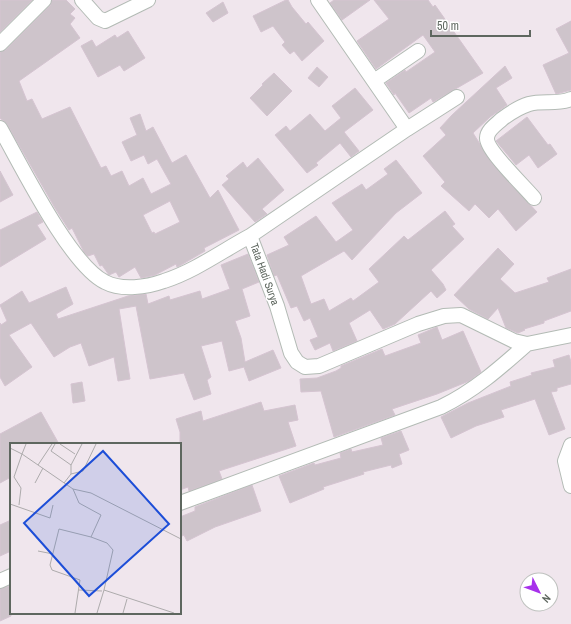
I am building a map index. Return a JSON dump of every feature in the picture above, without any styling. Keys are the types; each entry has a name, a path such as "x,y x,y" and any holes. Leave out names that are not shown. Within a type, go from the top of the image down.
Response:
{"street":[{"path":"0,44 44,0"},
{"path":"82,0 98,18 106,21 148,0"},
{"path":"322,2 374,82 407,129"},
{"path":"374,82 418,51"},
{"path":"250,236 407,129 457,97"},
{"path":"534,198 495,153 487,141 487,135 497,124 518,108 534,103 558,103 571,99"},
{"name":"Tata Hadi Surya","path":"0,128 41,201 78,260 90,273 106,283 130,287 162,282 194,268 250,236 277,306 291,353 297,362 305,367 319,366 418,324 448,315 461,315 514,341 527,344 571,336"},
{"path":"181,503 441,407 458,398 485,380 527,344"},
{"path":"571,445 565,461 571,486"},
{"path":"0,581 10,576"}],"building":[{"path":"0,0 32,0 0,32"},
{"path":"52,0 66,0 75,9 70,14 75,18 70,24 80,38 19,81 27,101 32,99 42,119 70,107 101,168 106,166 111,176 122,171 129,186 143,178 151,194 171,184 157,159 148,164 144,155 131,161 122,142 137,135 130,118 140,114 146,131 153,127 172,163 186,155 210,198 218,190 239,230 204,248 205,251 177,267 176,264 155,275 141,278 135,267 119,277 116,272 109,275 102,265 100,266 94,254 88,256 84,252 72,228 69,230 55,208 7,124 0,118 0,52 6,50 50,6","holes":["170,201 180,222 155,234 154,232 152,233 143,215"]},
{"path":"288,0 306,24 308,22 324,41 302,61 294,51 290,54 282,45 285,42 273,26 261,32 253,16"},
{"path":"334,0 370,0 342,20 330,3"},
{"path":"374,0 428,0 433,7 435,5 483,73 433,102 431,98 409,113 386,83 405,70 406,72 435,52 423,35 376,69 357,41 389,19"},
{"path":"223,2 228,13 213,22 206,13"},
{"path":"571,21 571,90 556,94 543,65 569,53 556,29"},
{"path":"128,31 145,58 124,71 120,65 98,77 81,46 92,40 96,47 115,35 117,38"},
{"path":"505,66 512,78 496,88 507,105 490,117 473,133 493,165 537,212 516,231 498,209 489,218 475,204 469,211 441,186 445,182 423,156 446,135 440,128"},
{"path":"317,67 328,77 319,87 308,78"},
{"path":"274,73 292,91 267,116 250,98"},
{"path":"355,88 373,110 344,132 359,151 351,157 340,143 316,163 318,165 307,173 275,135 286,126 290,131 310,114 325,131 341,118 332,106"},
{"path":"527,117 548,145 550,144 557,154 538,168 529,155 516,165 496,141"},
{"path":"258,158 284,190 262,209 267,214 255,222 222,185 229,179 226,176 243,162 247,168"},
{"path":"396,160 422,193 396,213 352,260 344,251 301,276 311,304 324,299 329,311 351,298 353,301 379,282 369,269 404,236 408,240 445,211 455,224 452,226 464,239 431,270 446,290 437,298 431,291 395,324 383,329 370,310 349,323 357,341 333,351 330,343 315,350 310,340 318,337 310,318 304,321 297,306 291,308 277,275 274,276 267,255 289,245 284,237 316,216 336,242 353,230 332,203 362,184 366,190 388,174 384,169"},
{"path":"0,171 13,195 0,202"},
{"path":"37,212 43,222 37,225 46,239 0,267 0,230"},
{"path":"498,248 514,264 500,279 515,293 549,282 547,278 571,269 571,311 544,321 544,323 524,329 525,330 518,333 506,328 498,308 488,319 469,309 454,295"},
{"path":"248,254 259,282 242,289 250,316 235,321 241,338 245,362 273,350 281,368 249,381 244,367 229,371 222,341 201,346 211,377 207,380 211,394 194,400 184,373 150,379 136,306 119,309 130,379 118,381 114,357 89,366 81,343 70,347 54,357 31,323 9,335 32,367 5,386 0,377 0,323 1,325 7,321 0,305 22,291 29,303 66,287 73,304 56,314 58,319 128,296 146,294 148,304 169,296 170,300 200,291 202,299 230,289 221,265"},
{"path":"437,327 442,340 463,331 481,372 469,381 437,394 392,409 395,415 334,437 321,391 301,392 300,379 317,378 336,371 341,368 341,366 382,349 385,356 421,343 418,335"},
{"path":"569,355 571,362 571,384 557,388 557,391 551,392 565,429 549,435 535,399 501,410 504,417 476,426 451,438 441,417 468,403 511,386 510,382 532,375 531,373 555,367 553,360"},
{"path":"82,382 85,401 73,403 71,384"},
{"path":"261,402 264,411 295,405 298,420 288,422 296,446 219,471 222,479 189,491 188,487 181,490 181,443 180,432 176,419 201,411 203,421"},
{"path":"41,412 58,443 10,443 10,478 0,483 0,434"},
{"path":"401,431 409,450 399,454 402,464 392,468 391,465 363,472 364,474 323,487 324,489 290,503 279,476 314,463 315,465 341,458 340,453 351,449 352,452 383,445 381,438"},
{"path":"252,485 261,511 215,527 187,541 184,535 181,536 181,517 195,511 195,507"},
{"path":"10,520 10,551 0,556 0,525"},
{"path":"10,586 11,616 0,621 0,589"}]}
